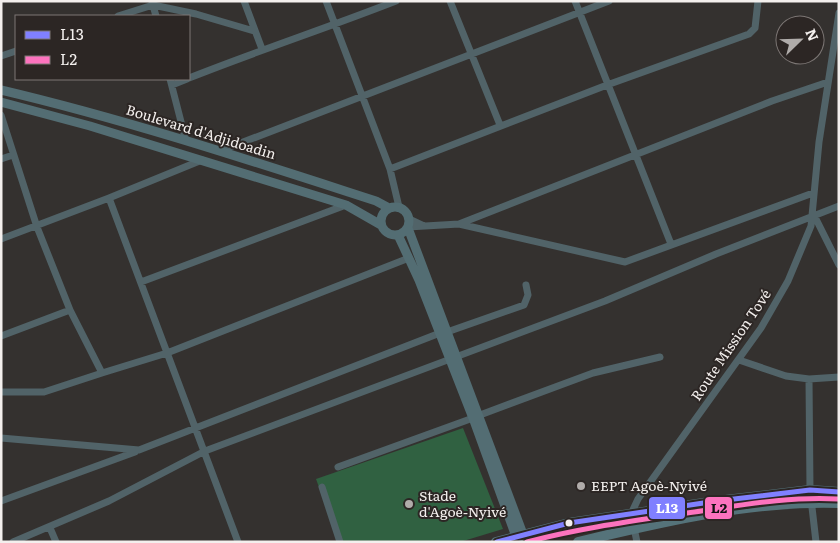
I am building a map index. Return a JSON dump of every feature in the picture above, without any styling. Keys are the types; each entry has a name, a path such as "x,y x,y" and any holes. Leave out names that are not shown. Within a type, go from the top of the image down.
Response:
{"highway":[{"path":"496,542 631,514 810,490 839,492"},
{"path":"578,542 634,528 767,506 812,502 839,504"}],"main road":[{"name":"Boulevard d'Adjidoadin","path":"1,90 66,106 186,141 376,200 393,208"},
{"name":"Boulevard d'Adjidoadin","path":"1,102 202,160 346,205 381,225"},
{"path":"408,225 398,235 391,235 381,225 381,217 393,208 407,214 408,225 443,332"},
{"path":"398,235 443,332 521,538"}],"street":[{"path":"244,1 262,49"},
{"path":"326,1 390,169 394,189 393,208"},
{"path":"190,77 396,1"},
{"path":"450,1 500,126"},
{"path":"575,1 671,244"},
{"path":"219,152 609,1"},
{"path":"390,169 607,85 749,34 756,28 758,1"},
{"path":"121,15 152,3 254,31"},
{"path":"152,3 156,15"},
{"name":"Route Mission Tové","path":"631,514 638,499 770,314 808,238 813,214 813,193 839,13"},
{"path":"1,56 15,51"},
{"path":"171,82 186,141"},
{"path":"408,225 427,227 459,224 772,101 828,82"},
{"path":"1,115 37,227 70,310 102,373"},
{"path":"1,159 13,155"},
{"path":"1,240 202,160"},
{"path":"459,224 614,262 624,262 813,193"},
{"path":"110,198 238,540 230,542"},
{"path":"141,282 346,205"},
{"path":"13,542 50,528 109,501 205,451 292,420 453,357 605,301 813,214 839,206"},
{"path":"813,214 839,264"},
{"path":"1,392 44,392 167,353 409,258"},
{"path":"1,501 196,429 443,332 524,305 528,295 526,285"},
{"path":"1,336 70,310"},
{"path":"338,467 593,373 660,357"},
{"path":"739,360 786,376 809,379 839,377"},
{"path":"809,379 810,490 816,542"},
{"path":"1,438 139,450"},
{"path":"322,487 340,542"},
{"path":"631,514 637,542"},
{"path":"50,528 56,542"}],"green space":[{"name":"Stade d'Agoè-Nyivé","path":"463,428 503,529 460,542 339,542 316,479"}],"transit line":[{"name":"L13","path":"497,542 569,523 717,501 810,490 839,492"},
{"name":"L2","path":"527,542 607,525 744,505 781,500 838,499"}],"place":[{"name":"EEPT Agoè-Nyivé","path":"581,486"},
{"name":"Stade d'Agoè-Nyivé","path":"409,504"}]}
